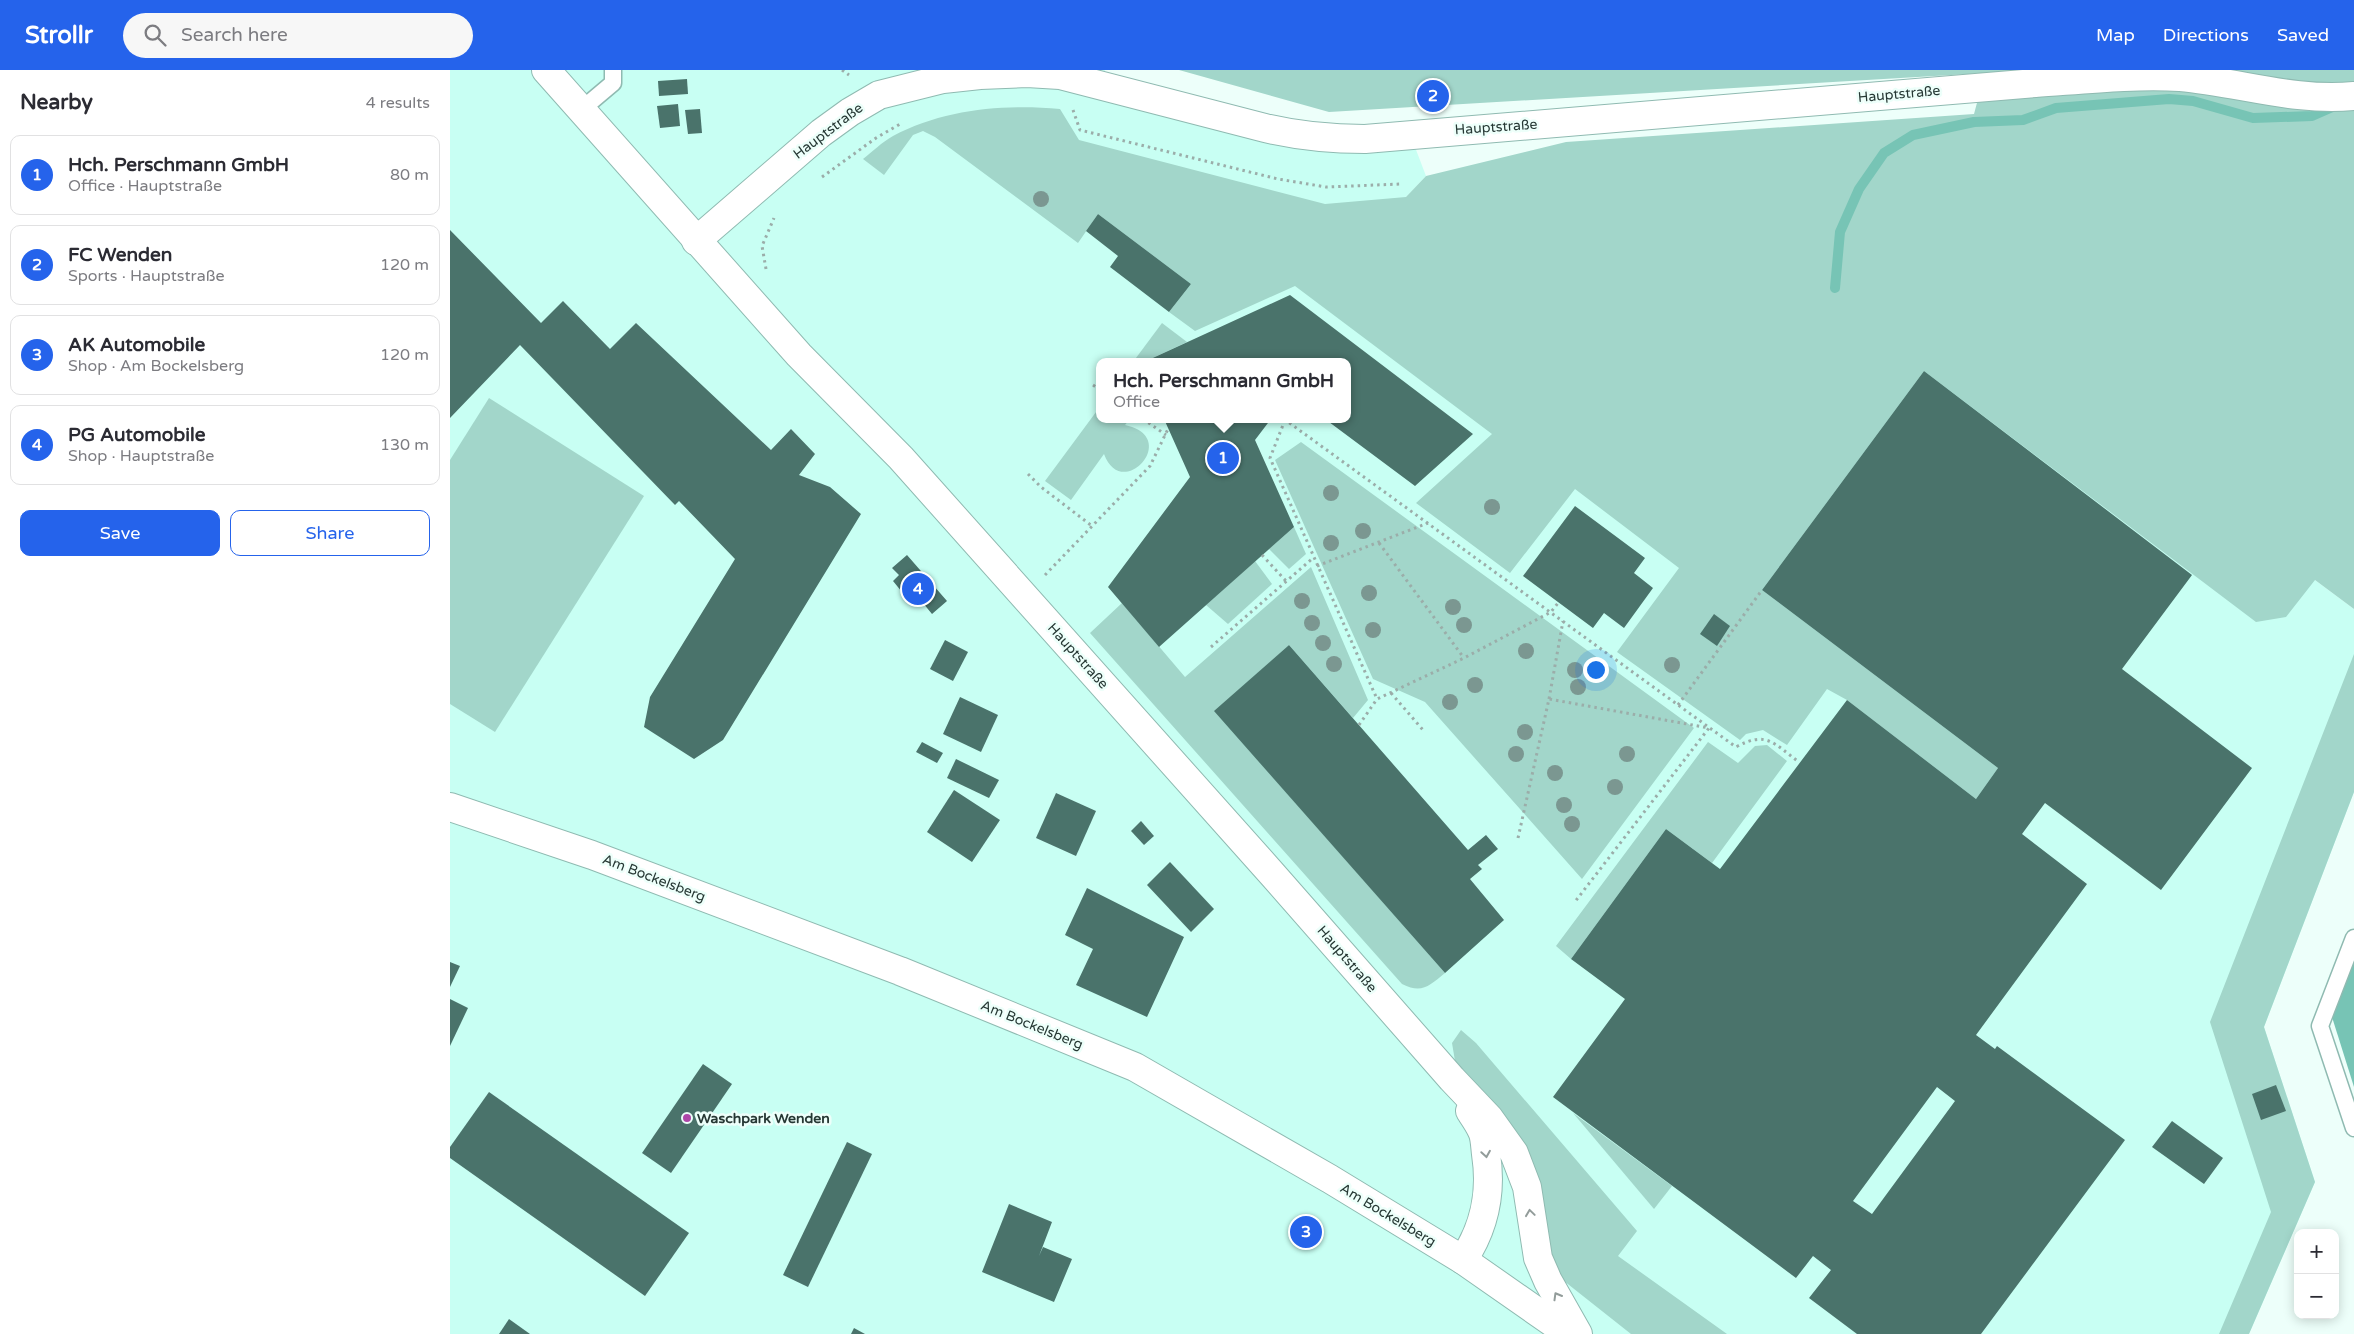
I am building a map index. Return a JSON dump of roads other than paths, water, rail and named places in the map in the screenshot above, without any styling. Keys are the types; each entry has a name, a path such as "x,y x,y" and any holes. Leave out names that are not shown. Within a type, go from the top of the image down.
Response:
{"street":[{"name":"Hauptstraße","path":"546,70 799,355 901,458 1266,867 1452,1079 1489,1118 1514,1153 1527,1187 1538,1258 1548,1281 1578,1334"},
{"name":"Hauptstraße","path":"696,241 821,133 850,112 879,95 980,72 1060,75 1299,136 1329,139 1365,139 2112,78 2179,77 2309,97 2354,96"},
{"name":"Am Bockelsberg","path":"450,807 592,854 881,964 1135,1067 1330,1179 1462,1260 1569,1334"},
{"name":"Hauptstraße","path":"1452,1079 1482,1132 1488,1164 1488,1195 1484,1220 1473,1245 1462,1260"}],"lane":[{"path":"581,110 613,83 613,70"},
{"path":"2354,938 2320,1026 2354,1128"}],"waterway":[{"path":"1835,288 1840,232 1859,189 1884,153 1913,135 1974,122 2023,120 2056,108 2169,99 2193,101 2253,118 2312,116 2337,105"}],"place":[{"name":"FC Wenden","path":"1433,96"},
{"name":"Hch. Perschmann GmbH","path":"1223,458"},
{"name":"PG Automobile","path":"918,589"},
{"name":"Waschpark Wenden","path":"687,1118"},
{"name":"AK Automobile","path":"1306,1232"}]}
